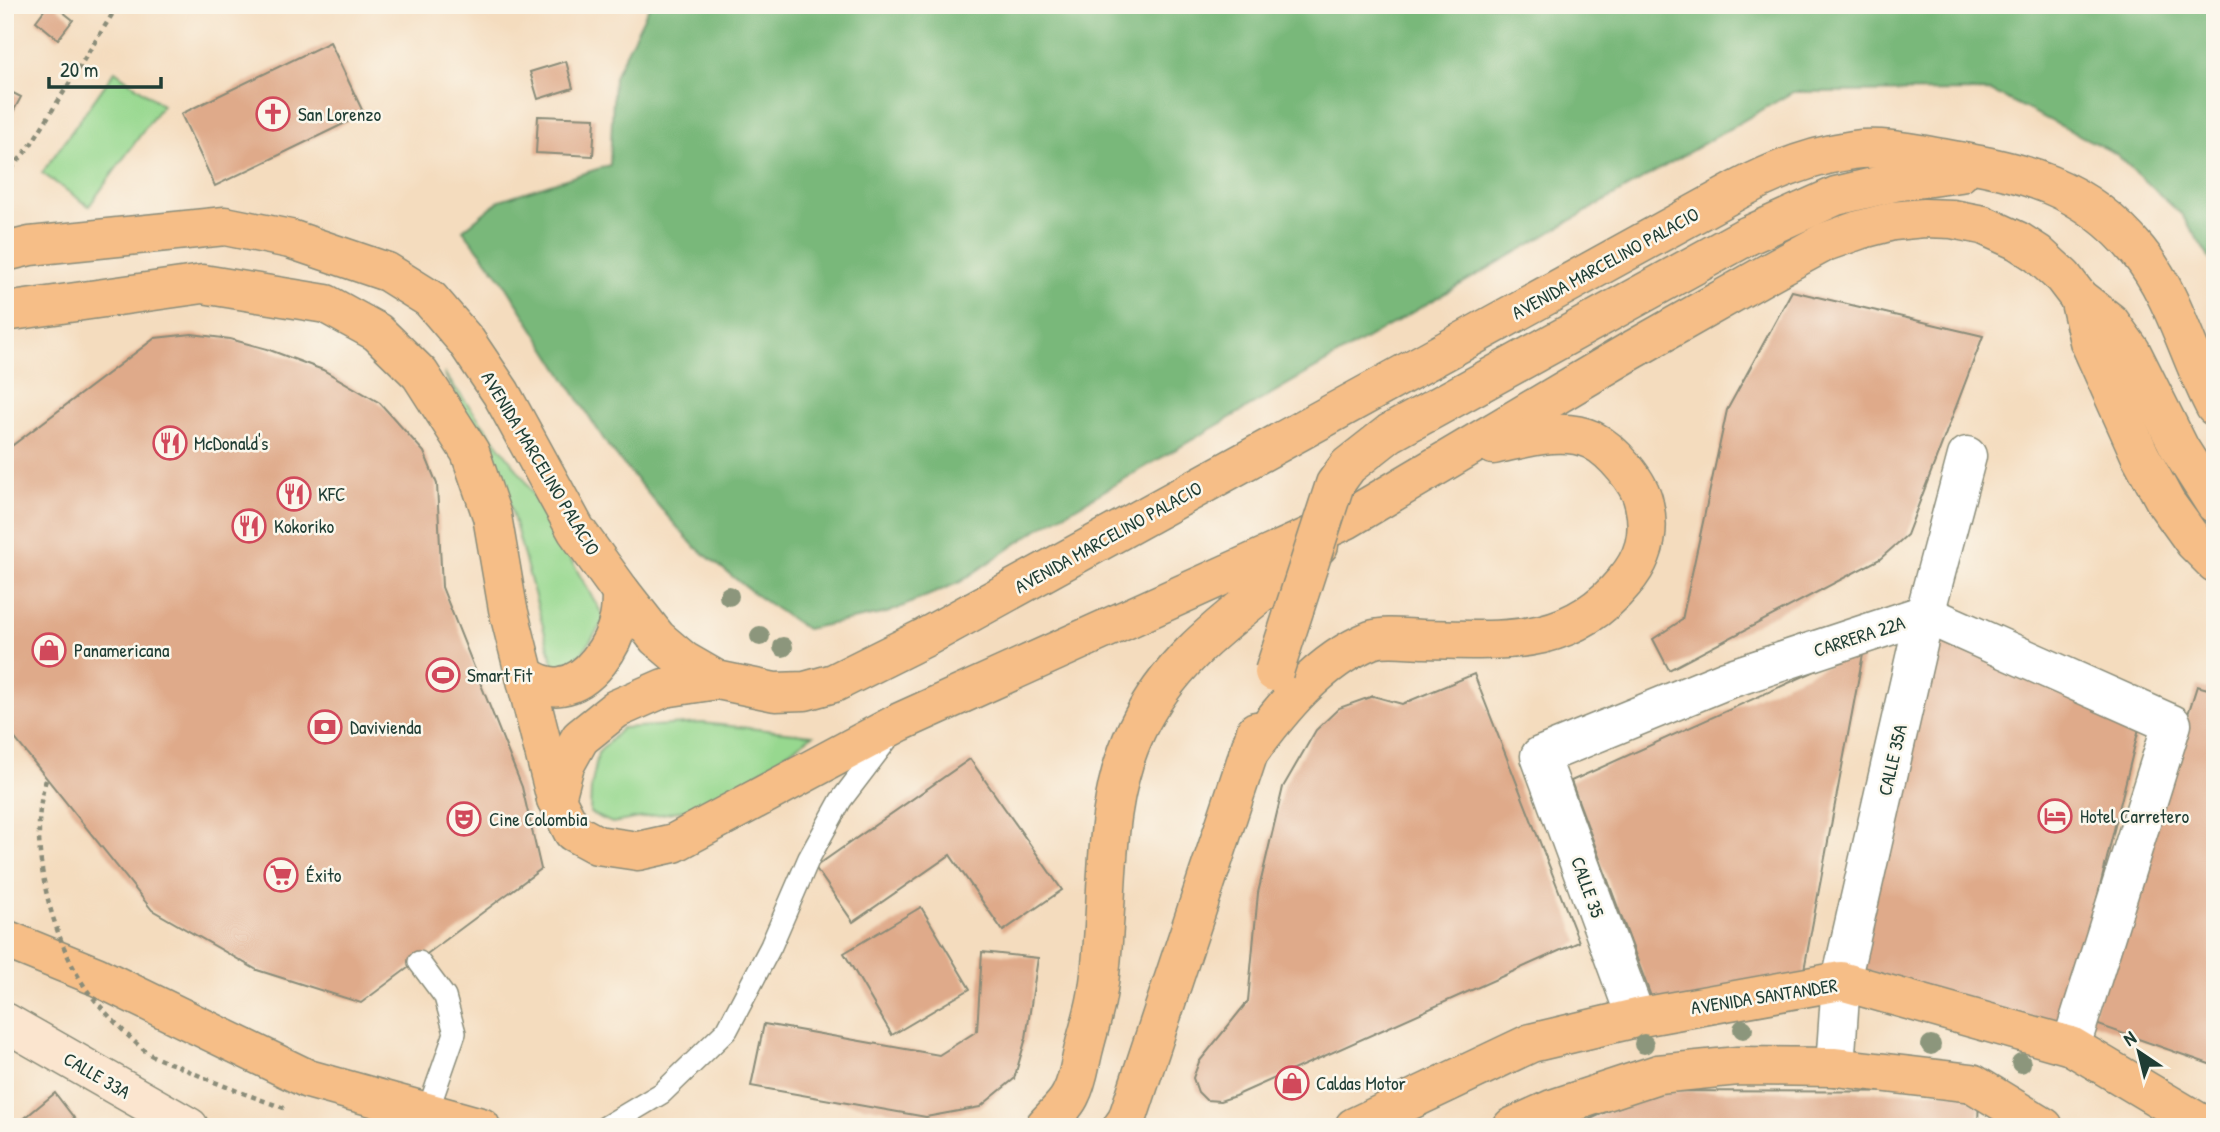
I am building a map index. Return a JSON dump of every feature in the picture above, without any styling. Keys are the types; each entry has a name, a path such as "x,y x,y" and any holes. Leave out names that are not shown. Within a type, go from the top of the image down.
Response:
{"main road":[{"name":"AVENIDA MARCELINO PALACIO","path":"13,246 225,226 290,239 387,272 430,299 466,341 500,393 576,530 657,638 684,660 717,680 775,692 805,691 834,683 938,630 1776,170 1814,157 1856,149 1902,151 2004,169 2068,192 2110,220 2139,252 2160,283 2215,407"},
{"path":"1122,1127 1148,1059 1335,484 1348,466 1390,433 1747,236 1836,196 1865,187 1946,174 2004,169"},
{"path":"5,312 203,284 326,304 377,332 420,374 470,452 492,516 508,609 556,799 573,832 597,845 638,852 674,843 900,722 1346,520 1629,352 1814,248 1858,230 1893,221 1952,219 1983,225 2018,241 2038,254 2063,277 2079,298 2110,322 2131,351 2180,449 2215,504"},
{"path":"2079,298 2089,341 2140,455 2166,503 2194,542 2215,563"},
{"path":"1248,754 1276,716 1310,681 1341,656 1374,639 1502,641 1555,632 1591,614 1607,601 1636,568 1646,545 1648,522 1643,498 1630,473 1592,440 1570,434 1540,435 1460,452"},
{"path":"1044,1127 1071,1096 1097,997 1112,817 1120,774 1137,730 1160,688 1192,650 1290,571 1346,520"},
{"path":"525,676 546,686 560,687 585,673 604,654 615,631 621,592"},
{"path":"556,799 565,765 580,738 616,709 664,688 717,680"},
{"path":"5,939 96,976 308,1079 481,1127"},
{"name":"AVENIDA SANTANDER","path":"1354,1127 1531,1044 1636,1018 1841,981 2071,1046 2207,1127"},
{"name":"CALLE 33A","path":"5,1023 189,1127"},
{"path":"1512,1127 1552,1109 1658,1074 1738,1066 1835,1067 1972,1083 2007,1116 2044,1127"}],"street":[{"name":"CALLE 35A","path":"1835,1067 1841,981 1925,614 1967,456"},
{"name":"CARRERA 22A","path":"1540,756 1726,680 1925,614 2172,724 2071,1046"},
{"name":"CALLE 35","path":"1540,756 1636,1018"}],"lane":[{"path":"605,1127 662,1093 727,1030 771,946 815,846 841,800 900,722"},
{"path":"419,962 444,998 455,1033 427,1113"}],"path":[{"path":"5,177 30,146 118,5"},
{"path":"46,780 40,797 44,886 60,939 89,993 146,1052 214,1083 287,1110"}],"green space":[{"path":"650,5 2215,5 2215,267 2182,215 2115,153 1991,91 1793,92 1038,529 960,582 887,613 806,629 756,595 694,546 656,503 608,446 503,281 463,230 500,200 610,165 614,77"},
{"path":"115,71 162,105 89,206 42,173"},
{"path":"444,373 523,477 605,619 582,653 556,674 506,490"},
{"path":"702,723 813,735 712,805 612,823 590,813 591,789 598,753 622,728"}],"building":[{"path":"48,5 54,5 73,20 58,39 36,21"},
{"name":"San Lorenzo","path":"330,42 364,114 215,186 181,114"},
{"path":"566,61 573,88 538,99 530,72"},
{"path":"5,89 21,97 5,127"},
{"path":"538,116 595,118 593,156 536,153"},
{"path":"1792,291 1983,336 1907,535 1880,559 1669,670 1653,639 1682,620 1727,410"},
{"path":"192,334 230,339 267,349 323,370 380,403 424,452 437,484 442,587 522,787 541,869 361,1003 257,970 152,910 5,726 5,451 155,338"},
{"path":"1934,628 2142,716 2093,915 2058,1037 1855,967"},
{"path":"1864,649 1801,986 1656,1010 1571,781"},
{"path":"1474,674 1579,942 1235,1096 1220,1101 1206,1100 1198,1092 1193,1078 1199,1062 1248,1001 1258,893 1283,787 1316,730 1339,708 1373,696 1402,704"},
{"path":"2197,686 2215,691 2215,1066 2090,1022"},
{"path":"970,759 1062,890 1003,931 950,855 853,922 815,867"},
{"path":"921,907 970,989 892,1035 844,953"},
{"path":"982,952 1038,958 1026,1038 1014,1079 980,1107 926,1117 751,1086 764,1024 939,1055 977,1031"},
{"path":"1652,1091 1979,1092 1978,1127 1573,1127"},
{"path":"55,1093 81,1127 14,1127"}],"place":[{"name":"San Lorenzo","path":"273,114"},
{"name":"McDonald's","path":"170,443"},
{"name":"KFC","path":"294,494"},
{"name":"Kokoriko","path":"249,526"},
{"name":"Panamericana","path":"49,650"},
{"name":"Smart Fit","path":"443,675"},
{"name":"Davivienda","path":"325,727"},
{"name":"Hotel Carretero","path":"2055,816"},
{"name":"Cine Colombia","path":"464,819"},
{"name":"Éxito","path":"281,875"},
{"name":"Caldas Motor","path":"1292,1083"}]}
